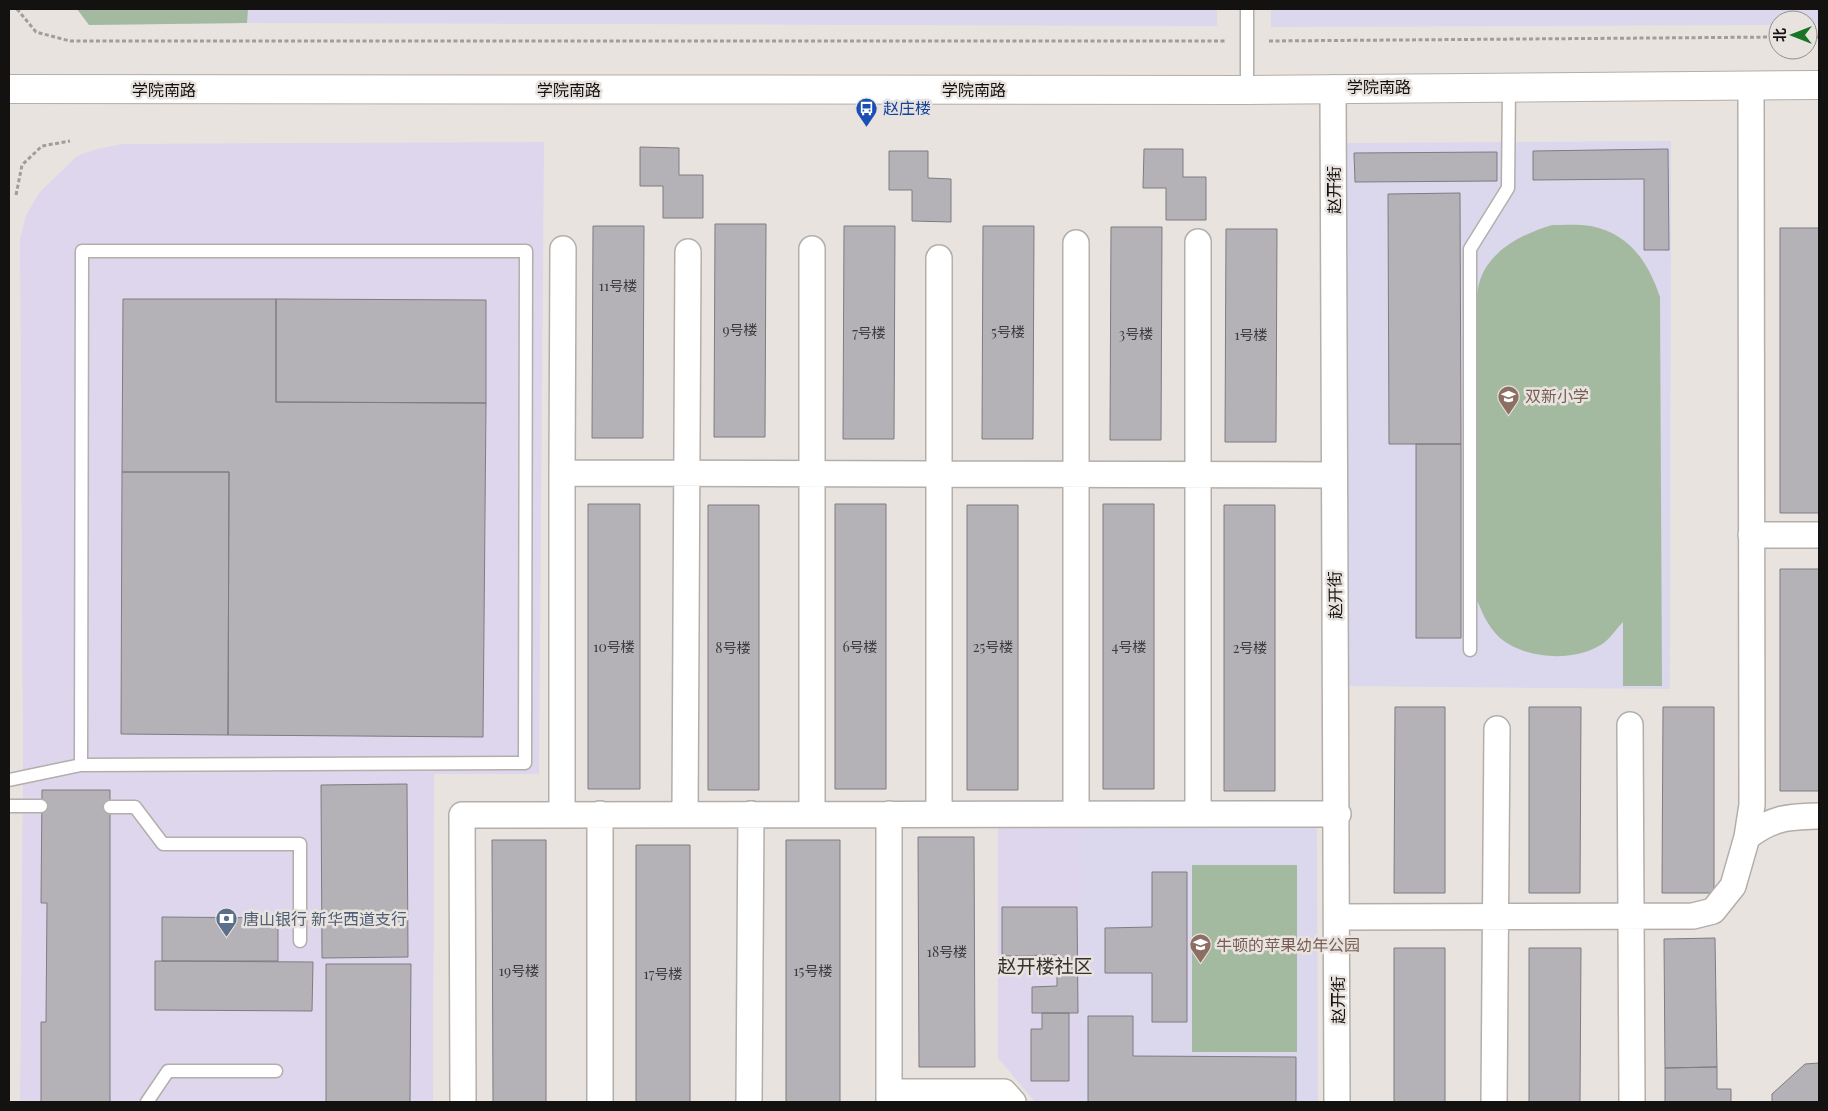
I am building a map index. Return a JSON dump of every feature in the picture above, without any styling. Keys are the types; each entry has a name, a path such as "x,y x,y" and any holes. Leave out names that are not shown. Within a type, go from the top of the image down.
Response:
{"main road":[{"name":"学院南路","path":"9,89 1247,90 1819,85"}],"street":[{"path":"1338,917 1693,916 1713,911 1733,886 1747,837 1752,805 1751,86"},
{"name":"赵开街","path":"1333,88 1333,475 1338,814 1337,1102"},
{"path":"1198,242 1198,814"},
{"path":"1076,243 1076,814"},
{"path":"562,814 563,249"},
{"path":"812,249 812,814"},
{"path":"686,814 688,252"},
{"path":"939,258 939,814"},
{"path":"562,473 1333,475"},
{"path":"1751,535 1819,535"},
{"path":"1630,725 1632,1102"},
{"path":"1494,1102 1497,728"},
{"path":"600,814 600,1102"},
{"path":"750,1102 751,814"},
{"path":"889,814 889,1097 1004,1092 1012,1102"},
{"path":"463,1102 462,815 1338,814"},
{"path":"1747,837 1763,825 1786,817 1819,816"}],"lane":[{"path":"1247,9 1247,90"},
{"path":"1470,650 1470,249 1508,188 1509,87"},
{"path":"9,780 81,765 525,763 526,250 82,251 81,765"},
{"path":"9,806 41,806"},
{"path":"110,807 135,807 163,844 300,844 300,941"},
{"path":"147,1102 168,1071 276,1071"}],"path":[{"path":"17,9 36,32 70,41 1247,41 1768,37"},
{"path":"16,195 22,165 42,146 70,141"}],"shaded area":[{"path":"77,9 1217,9 1217,26 247,23 89,25"},
{"path":"1271,9 1819,9 1819,25 1818,10 1768,10 1768,25 1271,27"},
{"name":"双新小学","path":"1671,141 1670,689 1347,686 1347,143"},
{"path":"544,142 539,774 434,774 433,1102 20,1102 23,770 20,240 26,215 39,193 77,156 97,149 122,144"},
{"name":"牛顿的苹果幼年公园","path":"1317,825 1318,1102 1083,1102 1082,826"},
{"path":"998,826 1082,826 1083,1102 1035,1102 998,1058"}],"green space":[{"path":"77,9 248,9 247,23 89,25"},
{"path":"1552,225 1591,226 1617,236 1636,251 1650,272 1660,297 1662,686 1623,686 1623,622 1605,642 1594,649 1566,656 1537,654 1523,651 1500,638 1488,623 1475,595 1474,323 1480,280 1492,260 1509,244 1530,233"},
{"path":"1192,865 1297,865 1297,1052 1192,1052"}],"building":[{"path":"640,147 679,148 679,175 703,175 703,218 663,218 663,186 640,186"},
{"path":"1144,149 1183,149 1183,177 1206,177 1206,220 1166,220 1166,188 1143,188"},
{"path":"1668,149 1669,250 1644,250 1644,179 1533,180 1533,151"},
{"path":"889,151 928,151 928,178 951,179 951,222 912,221 912,190 889,190"},
{"path":"1497,152 1497,181 1355,182 1354,153"},
{"path":"1460,193 1461,444 1389,444 1388,194"},
{"path":"715,224 766,224 765,437 714,437"},
{"path":"593,226 644,226 643,438 592,438"},
{"path":"844,226 895,226 894,439 843,439"},
{"path":"983,226 1034,226 1033,439 982,439"},
{"path":"1111,227 1162,227 1161,440 1110,440"},
{"path":"1780,228 1819,228 1819,513 1780,513"},
{"path":"1226,229 1277,229 1276,442 1225,442"},
{"path":"123,299 276,299 276,402 486,403 483,737 228,735 229,472 122,472"},
{"path":"276,299 486,300 486,403 276,402"},
{"path":"1416,444 1461,444 1461,638 1416,638"},
{"path":"122,472 229,472 228,735 121,734"},
{"path":"588,504 640,504 640,789 588,789"},
{"path":"835,504 886,504 886,789 835,789"},
{"path":"1103,504 1154,504 1154,789 1103,789"},
{"path":"708,505 759,505 759,790 708,790"},
{"path":"967,505 1018,505 1018,790 967,790"},
{"path":"1224,505 1275,505 1275,791 1224,791"},
{"path":"1780,569 1819,569 1819,791 1780,791"},
{"path":"1395,707 1445,707 1445,893 1394,893"},
{"path":"1529,707 1581,707 1580,893 1529,893"},
{"path":"1663,707 1714,707 1714,893 1662,893"},
{"path":"407,784 408,957 322,958 321,785"},
{"path":"42,790 110,790 110,1102 41,1102 41,1022 46,1022 47,903 41,903"},
{"path":"918,837 974,837 975,1067 919,1067"},
{"path":"492,840 546,840 546,1102 493,1102"},
{"path":"786,840 840,840 840,1102 786,1102"},
{"path":"636,845 690,845 690,1102 636,1102"},
{"path":"1152,872 1187,872 1187,1022 1152,1022 1152,973 1105,973 1105,928 1152,927"},
{"path":"1002,907 1077,907 1078,1013 1032,1013 1032,987 1057,986 1057,955 1002,956"},
{"path":"162,917 278,918 278,961 162,961"},
{"path":"1715,938 1717,1067 1665,1068 1664,939"},
{"path":"1394,948 1445,948 1445,1102 1394,1102"},
{"path":"1529,948 1581,948 1580,1102 1529,1102"},
{"path":"155,961 313,962 312,1011 155,1010"},
{"path":"326,964 411,964 410,1102 326,1102"},
{"path":"1042,1013 1069,1013 1069,1081 1031,1081 1031,1029 1042,1029"},
{"path":"1088,1016 1133,1016 1133,1056 1296,1057 1296,1102 1088,1102"},
{"path":"1819,1063 1819,1102 1772,1102 1772,1094 1805,1064"},
{"path":"1717,1067 1717,1089 1731,1089 1731,1102 1665,1102 1665,1068"}],"place":[{"name":"赵庄楼","path":"867,127"},
{"name":"双新小学","path":"1509,415"},
{"name":"唐山银行 新华西道支行","path":"227,938"},
{"name":"牛顿的苹果幼年公园","path":"1200,964"}],"district":[{"name":"赵开楼社区","path":"1045,966"}]}
